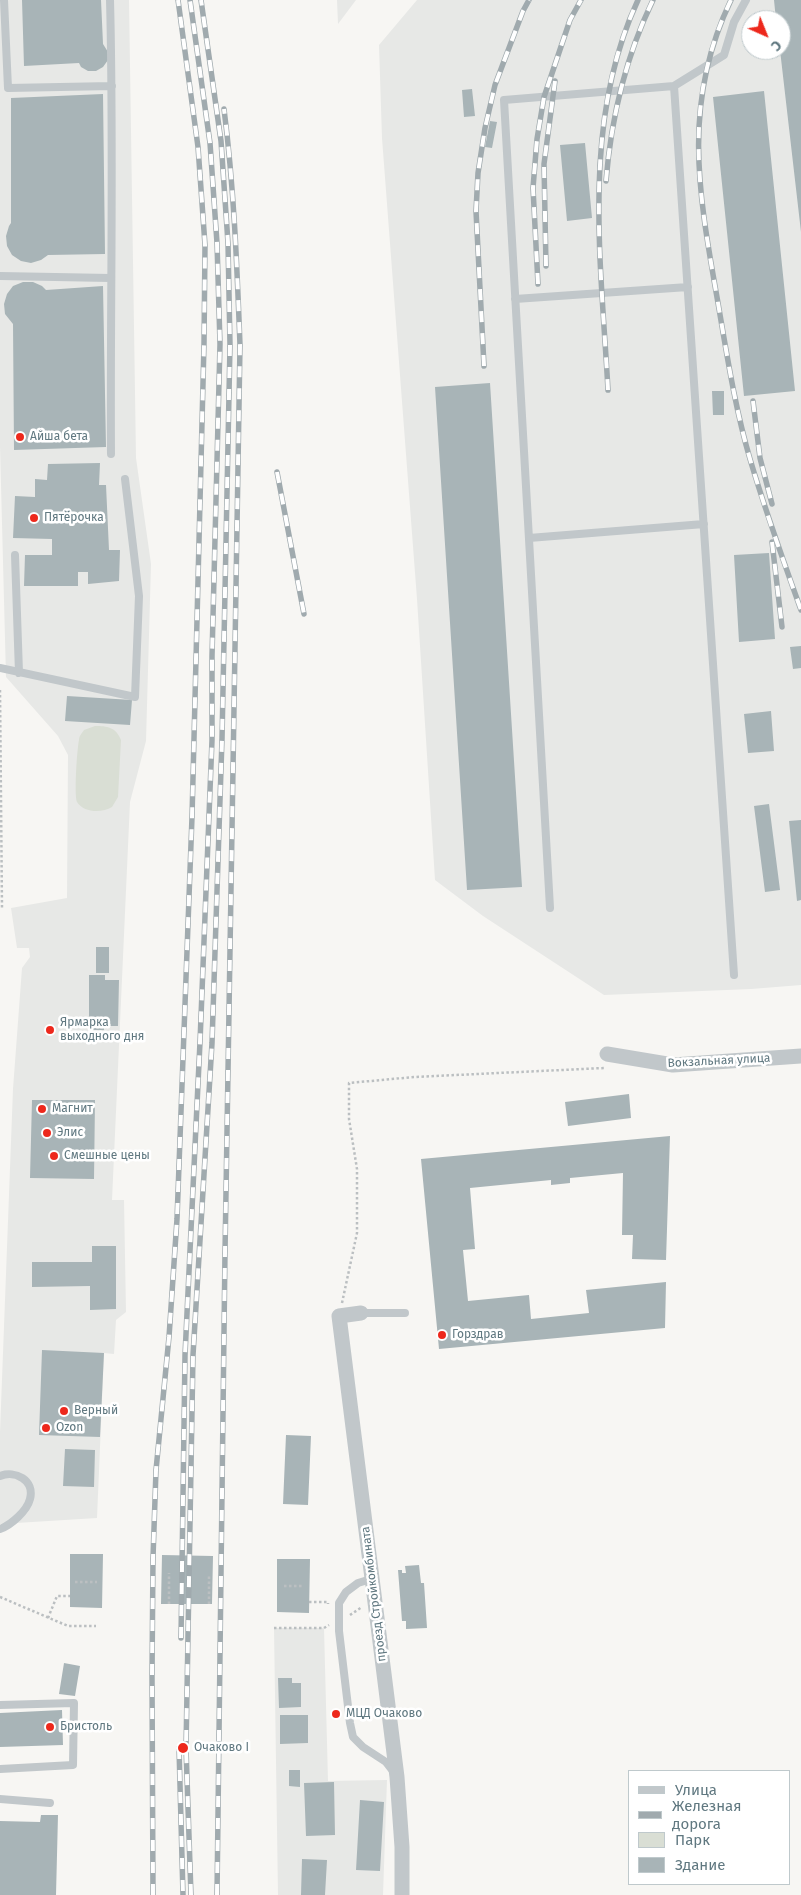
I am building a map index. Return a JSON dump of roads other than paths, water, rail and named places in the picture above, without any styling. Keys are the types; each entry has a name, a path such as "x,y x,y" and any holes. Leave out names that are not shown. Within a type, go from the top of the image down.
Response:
{"street":[{"name":"Вокзальная улица","path":"610,1061 673,1065 801,1056"},
{"name":"проезд Стройкомбината","path":"361,1313 339,1316 397,1776 402,1847 402,1895"}],"lane":[{"path":"4,0 8,88 112,86"},
{"path":"110,0 112,86 111,454"},
{"path":"550,908 504,100 674,86 724,55 734,22 746,0"},
{"path":"674,86 734,975"},
{"path":"0,276 110,278"},
{"path":"515,298 688,287"},
{"path":"0,668 135,697 139,596 125,479"},
{"path":"529,538 704,524"},
{"path":"15,555 18,673"},
{"path":"361,1313 405,1314"},
{"path":"0,1476 12,1474 21,1476 29,1487 30,1498 22,1512 6,1527 0,1529"},
{"path":"371,1579 358,1583 346,1592 339,1603 339,1631 350,1723 353,1737 363,1747 386,1762 397,1776"},
{"path":"0,1705 74,1704 73,1765 0,1770"},
{"path":"0,1799 50,1803"}],"railway":[{"path":"153,1895 153,1558 156,1470 169,1337 177,1219 192,817 204,344 205,245 198,147 178,0"},
{"path":"181,1638 185,1355 212,740 212,656 220,344 217,243 210,143 190,0"},
{"path":"191,1895 186,1748 193,1355 212,1043 222,739 230,345 228,243 221,141 201,0"},
{"path":"484,366 476,211 478,173 485,128 495,85 529,0"},
{"path":"538,284 533,188 537,139 544,97 570,20 581,0"},
{"path":"608,390 599,242 599,192 602,143 608,94 620,46 638,0"},
{"path":"606,181 608,158 621,88 635,43 653,0"},
{"path":"731,0 715,38 705,76 700,113 699,150 705,225 728,362 740,420 762,497 801,610"},
{"path":"546,266 544,164 555,81"},
{"path":"217,1895 225,1252 240,345 233,197 224,109"},
{"path":"753,401 760,458 772,504"},
{"path":"277,472 304,614"},
{"path":"772,542 782,627"},
{"path":"179,1748 183,1895"}],"place":[{"name":"Айша бета","path":"20,437"},
{"name":"Пятёрочка","path":"34,518"},
{"name":"Ярмарка выходного дня","path":"50,1030"},
{"name":"Магнит","path":"42,1109"},
{"name":"Элис","path":"47,1133"},
{"name":"Смешные цены","path":"54,1156"},
{"name":"Горздрав","path":"442,1335"},
{"name":"Верный","path":"64,1411"},
{"name":"Ozon","path":"46,1428"},
{"name":"МЦД Очаково","path":"336,1714"},
{"name":"Бристоль","path":"50,1727"},
{"name":"Очаково I","path":"183,1748"}]}
